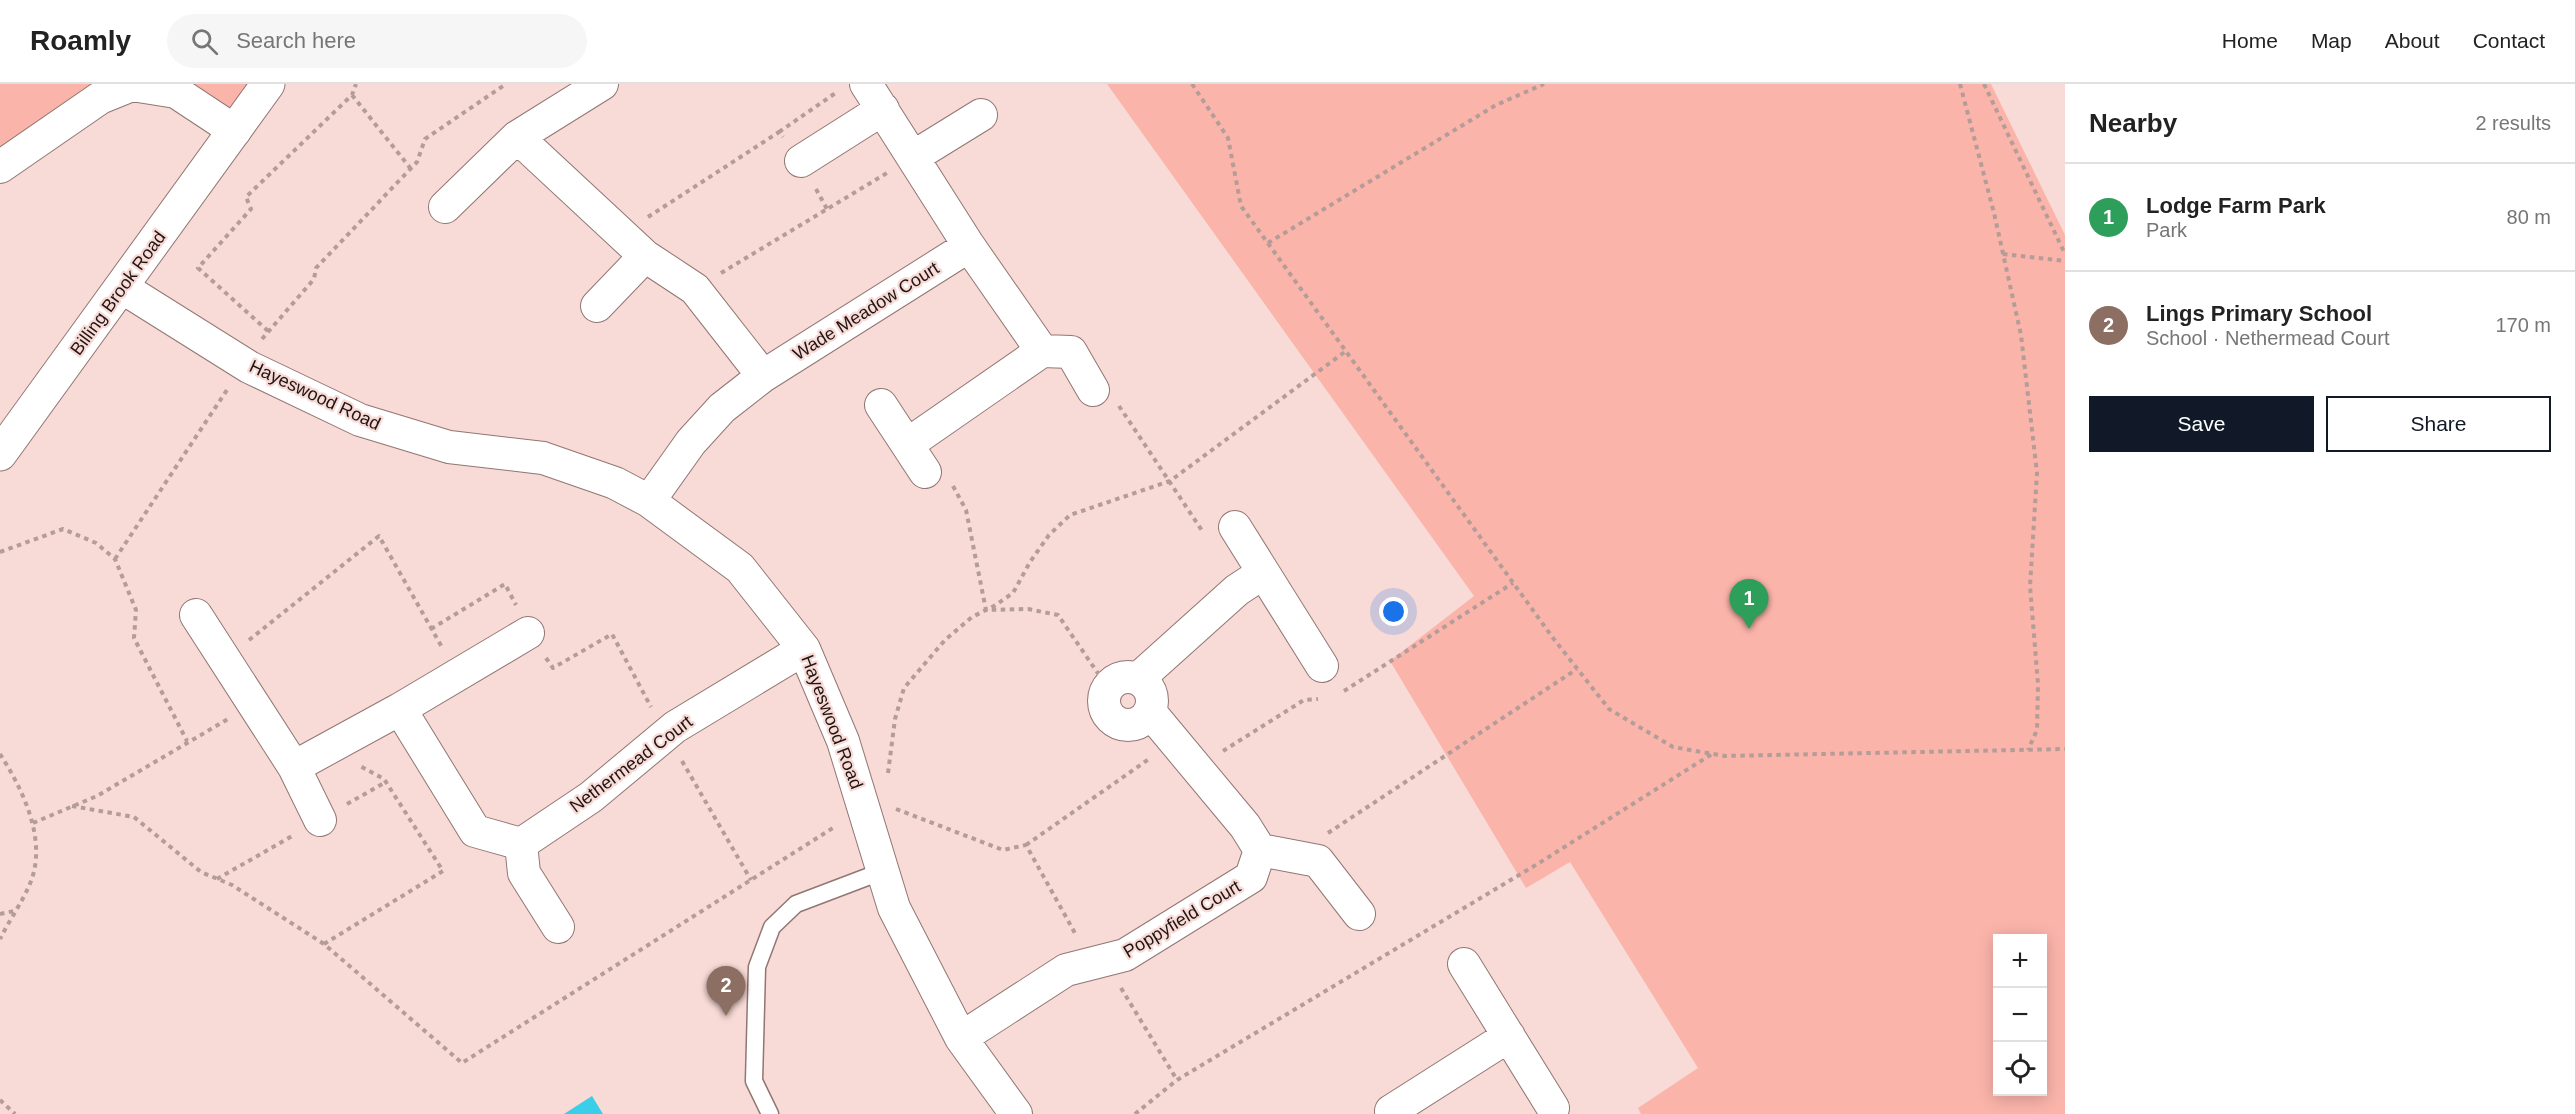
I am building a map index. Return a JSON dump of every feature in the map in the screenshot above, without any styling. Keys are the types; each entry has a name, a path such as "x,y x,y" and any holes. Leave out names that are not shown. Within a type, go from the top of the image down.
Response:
{"street":[{"name":"Billing Brook Road","path":"0,454 123,288 268,84"},
{"path":"445,207 517,137 602,84"},
{"path":"0,167 100,99 132,85 176,92 235,131"},
{"path":"801,161 875,96 969,246 1042,351"},
{"path":"913,157 981,115"},
{"path":"517,137 645,256 695,289 763,376"},
{"name":"Wade Meadow Court","path":"649,501 691,442 722,408 763,376 969,246"},
{"path":"597,306 645,256"},
{"name":"Hayeswood Road","path":"123,288 245,364 360,420 449,447 543,458 615,483 649,501 740,568 804,649 873,807 883,871 894,908 962,1038 1016,1114"},
{"path":"908,444 1042,351 1071,352 1093,390"},
{"path":"881,405 908,444 938,476"},
{"path":"1235,527 1322,666"},
{"path":"1137,679 1238,590 1263,573"},
{"path":"196,615 294,767 320,820"},
{"path":"294,767 400,709 528,633"},
{"name":"Nethermead Court","path":"521,844 591,797 675,727 804,649"},
{"path":"1121,678 1137,679 1148,688 1152,695 1150,712 1142,721 1134,724 1126,725 1116,722 1105,710 1103,701 1108,688 1121,678"},
{"path":"400,709 475,831 521,844 524,873 558,927"},
{"path":"1150,712 1245,826 1260,850 1318,861 1359,914"},
{"name":"Poppyfield Court","path":"962,1038 1066,970 1125,955 1251,877 1260,850"},
{"path":"1464,964 1553,1108"},
{"path":"1390,1113 1509,1036"}],"lane":[{"path":"770,1114 754,1081 757,967 772,927 796,904 883,871"}],"path":[{"path":"268,331 198,268 251,209 246,197 352,95 356,84"},
{"path":"115,559 268,331 314,279 316,268 417,162 425,139 506,84"},
{"path":"622,234 838,91 834,84"},
{"path":"1192,84 1228,138 1241,206 1513,582 1609,709 1673,747 1713,754 1737,756 2065,749"},
{"path":"1268,243 1496,105 1544,84"},
{"path":"1960,84 2021,335 2037,473 2030,586 2038,695 2037,730 2028,750"},
{"path":"1984,84 2065,254"},
{"path":"352,95 411,169"},
{"path":"779,132 801,161 827,209"},
{"path":"695,289 913,157"},
{"path":"2003,254 2065,261"},
{"path":"72,806 135,817 201,872 232,885 324,944 462,1063 751,879 873,807 904,688 945,640 972,617 1012,593 1049,535 1070,515 1170,481 1346,351"},
{"path":"1093,390 1122,408 1205,535"},
{"path":"938,476 966,510 986,610"},
{"path":"0,552 63,529 96,543 115,559 136,610 134,638 187,741"},
{"path":"225,659 379,536 457,675"},
{"path":"1334,697 1513,582"},
{"path":"431,629 506,584 528,633 553,668 612,634 666,735 751,879"},
{"path":"986,610 1028,609 1058,615 1108,688"},
{"path":"1292,856 1578,669"},
{"path":"1197,768 1304,700 1324,698"},
{"path":"33,824 97,796 187,741 254,705"},
{"path":"873,807 1003,850 1026,845 1174,741"},
{"path":"324,944 443,871 384,779 328,748"},
{"path":"0,754 17,781 33,824 35,856 30,884 0,939"},
{"path":"1135,1114 1176,1080 1539,863 1713,754"},
{"path":"1026,845 1092,964 1120,985 1176,1080"},
{"path":"0,914 15,911"},
{"path":"0,1102 15,1114"}],"shaded area":[{"path":"0,84 269,84 235,131 132,85 0,167"},
{"path":"1107,84 1991,84 2065,235 2065,1114 1641,1114 1638,1108 1698,1068 1570,862 1526,888 1390,661 1474,596"}],"building":[{"path":"592,1096 603,1114 564,1114"}],"place":[{"name":"Lodge Farm Park","path":"1749,629"},
{"name":"Lings Primary School","path":"726,1016"}]}
